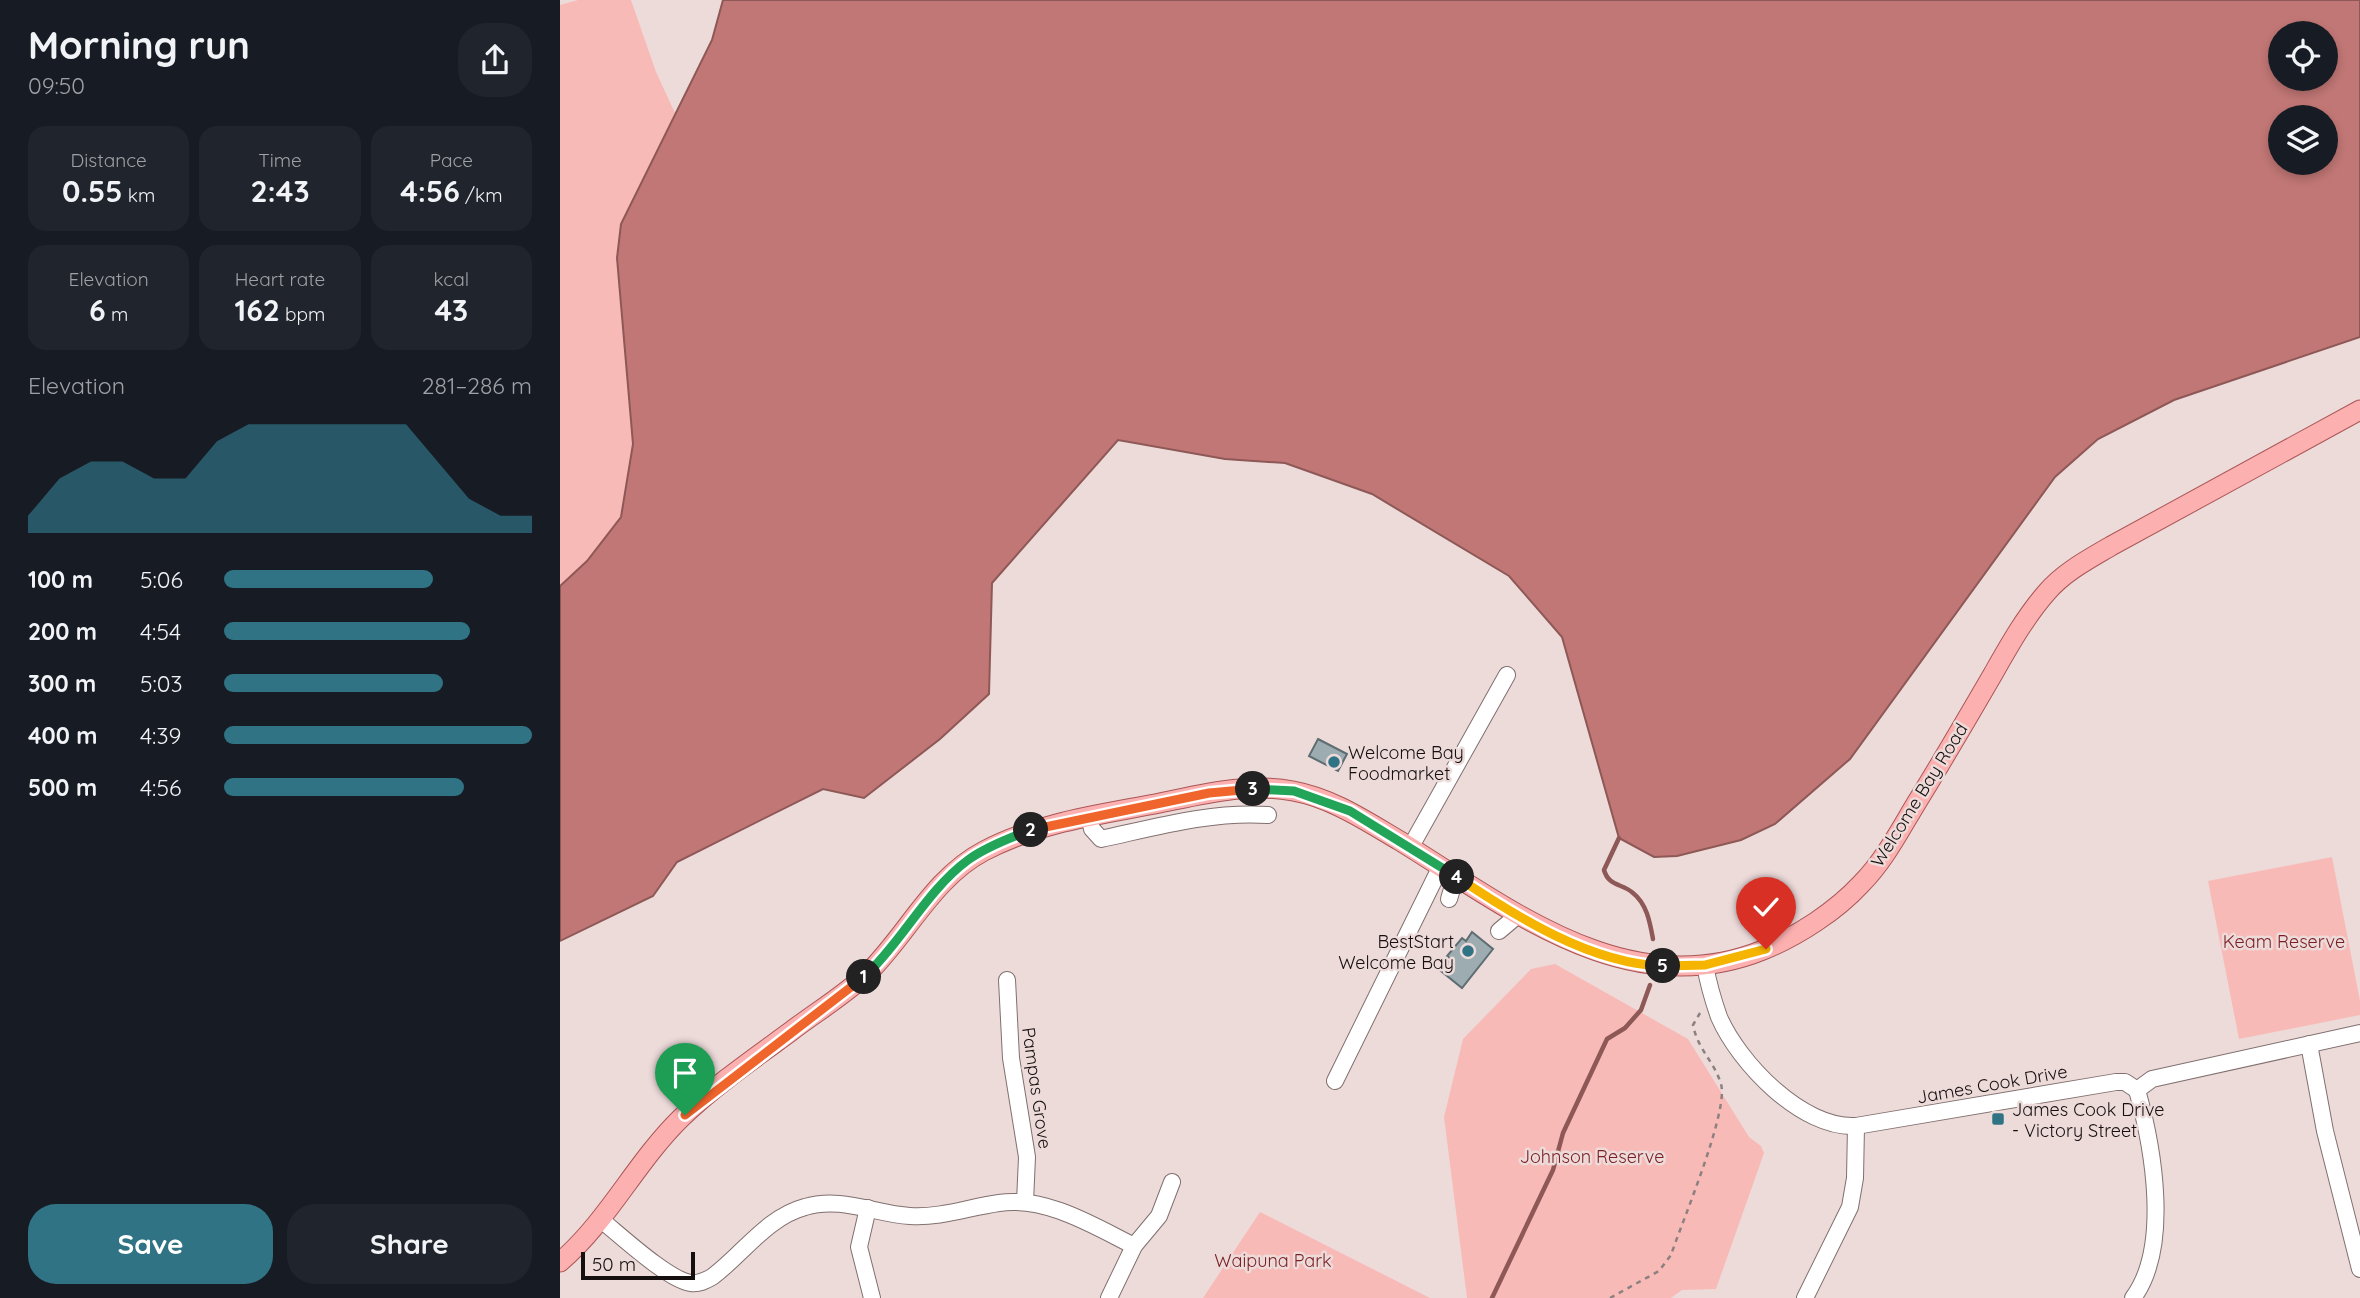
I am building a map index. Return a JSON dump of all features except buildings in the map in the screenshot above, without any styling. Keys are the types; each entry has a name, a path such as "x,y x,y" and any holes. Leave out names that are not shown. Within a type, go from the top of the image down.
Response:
{"main road":[{"name":"Welcome Bay Road","path":"560,1262 600,1219 654,1146 685,1115 867,974 939,888 966,861 1000,842 1030,831 1089,816 1246,788 1294,791 1350,811 1518,915 1571,943 1599,953 1649,965 1705,965 1766,949 1820,917 1863,883 1908,818 2024,621 2050,588 2077,566 2111,546 2360,410"}],"street":[{"path":"1410,848 1507,675"},
{"path":"1089,816 1093,829 1101,839 1240,813 1268,816"},
{"path":"1335,1081 1441,866"},
{"path":"1449,899 1452,889 1461,880"},
{"path":"1499,931 1518,915"},
{"name":"James Cook Drive","path":"1705,965 1711,992 1726,1030 1774,1090 1816,1119 1847,1127 2116,1082 2125,1082 2137,1090"},
{"name":"Pampas Grove","path":"1007,980 1013,1069 1027,1157 1025,1202"},
{"path":"2133,1298 2146,1268 2155,1232 2156,1192 2137,1090 2152,1079 2360,1032"},
{"path":"2308,1044 2325,1131 2360,1269"},
{"path":"1805,1298 1850,1208 1855,1178 1856,1126"},
{"path":"1109,1298 1134,1246 1159,1216 1172,1182"},
{"path":"600,1219 673,1277 685,1291 712,1278 769,1227 804,1207 842,1204 908,1216 933,1216 999,1203 1025,1202 1051,1208 1134,1246"},
{"path":"868,1208 859,1247 872,1298"}],"path":[{"path":"1610,1298 1659,1271 1671,1255 1719,1120 1721,1084 1708,1056 1697,1044 1693,1025 1711,992"}],"green space":[{"path":"578,0 631,0 656,72 675,113 712,40 723,0 560,841 560,5"},
{"name":"Keam Reserve","path":"2332,857 2360,1001 2360,1015 2239,1039 2208,881"},
{"name":"Johnson Reserve","path":"1555,964 1688,1039 1749,1137 1761,1146 1764,1153 1716,1289 1682,1290 1671,1298 1467,1298 1444,1117 1463,1039 1531,969"},
{"name":"Waipuna Park","path":"1260,1212 1430,1298 1203,1298"}],"shaded area":[{"path":"723,0 2360,0 2360,337 2174,400 2098,439 2055,477 1850,759 1775,824 1741,840 1677,856 1654,857 1619,838 1562,637 1509,576 1372,494 1285,463 1225,459 1118,440 992,583 989,694 940,739 864,798 823,789 677,862 653,896 560,941 560,586 587,561 621,517 633,444 617,258 621,224 712,40"}],"waterway":[{"path":"1619,838 1604,870 1609,879 1638,897 1647,914 1653,939"},
{"path":"1492,1298 1553,1170 1563,1133 1607,1039 1625,1028 1641,1010 1650,985"}],"place":[{"name":"Welcome Bay Foodmarket","path":"1334,762"},
{"name":"BestStart Welcome Bay","path":"1468,951"},
{"name":"James Cook Drive - Victory Street","path":"1998,1119"}],"route":[{"path":"685,1115 717,1087 867,974 939,888 966,861 1000,842 1030,831 1089,816 1209,793 1246,788 1271,789 1294,791 1324,800 1350,811 1518,915 1571,943 1599,953 1649,965 1679,966 1705,965 1766,949"}]}
